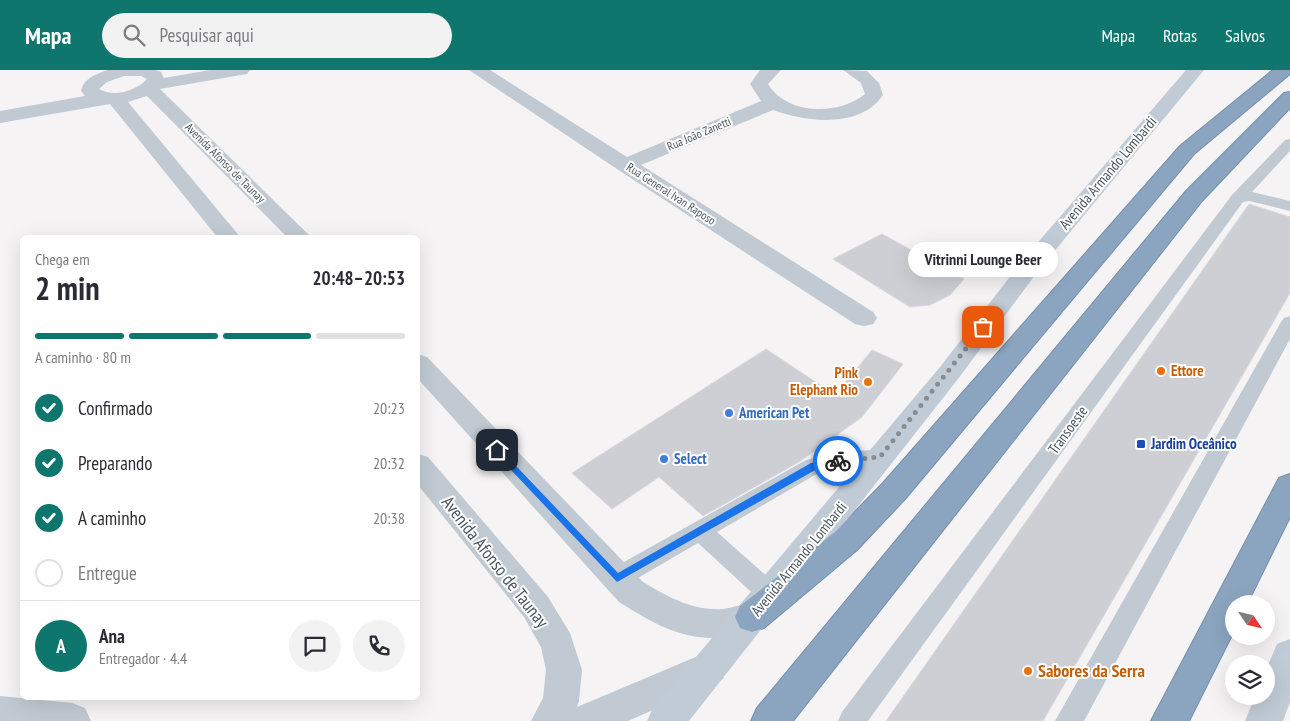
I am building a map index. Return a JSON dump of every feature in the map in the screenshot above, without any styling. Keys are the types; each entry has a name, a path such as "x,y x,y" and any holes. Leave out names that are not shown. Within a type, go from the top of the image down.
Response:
{"highway":[{"path":"761,605 846,541 894,491 1187,150 1284,70"},
{"path":"770,721 1194,196 1290,97"},
{"path":"1170,721 1290,486"}],"main road":[{"name":"Avenida Armando Lombardi","path":"666,721 880,457 1030,266 1190,71"},
{"path":"1264,721 1290,655"}],"street":[{"path":"0,117 97,87 110,74 143,76 241,70"},
{"name":"Rua General Ivan Raposo","path":"478,70 864,318"},
{"path":"772,70 764,75 759,84 762,93 773,103 790,110 811,114 833,114 853,111 867,104 874,95 873,86 865,76 852,70"},
{"path":"0,103 97,87 128,96 143,76"},
{"name":"Avenida Afonso de Taunay","path":"143,76 298,235"},
{"path":"97,87 227,235"},
{"name":"Rua João Zanetti","path":"624,165 773,103"},
{"path":"420,365 631,592 660,610 691,621 722,624 761,605"},
{"name":"Avenida Afonso de Taunay","path":"420,467 536,607 558,644 564,670 562,701 550,721"},
{"path":"587,721 711,666"},
{"path":"0,714 72,721"}],"lane":[{"name":"Transoeste","path":"852,721 1238,198 1290,143"},
{"path":"1238,198 1249,196 1290,206"},
{"path":"1069,721 1290,322"},
{"path":"617,578 701,532 814,466 830,462 880,457"},
{"path":"701,532 761,605"}],"building":[{"name":"Jardim Oceânico","path":"1249,204 1290,217 1290,293 1043,721 886,721"},
{"path":"882,234 964,279 950,295 930,305 910,307 833,259"},
{"path":"766,349 835,395 872,350 903,364 862,417 799,462 703,516 659,477 612,509 572,473"}],"way so far":[{"path":"838,461 880,457 983,327"}],"place":[{"name":"Vitrinni Lounge Beer","path":"983,327"},
{"name":"Ettore","path":"1161,371"},
{"name":"Pink Elephant Rio","path":"868,382"},
{"name":"American Pet","path":"729,413"},
{"name":"Jardim Oceânico","path":"1141,444"},
{"name":"Select","path":"664,459"},
{"name":"Sabores da Serra","path":"1028,671"}],"route":[{"path":"497,450 617,578 701,532 814,466 838,461"}]}
